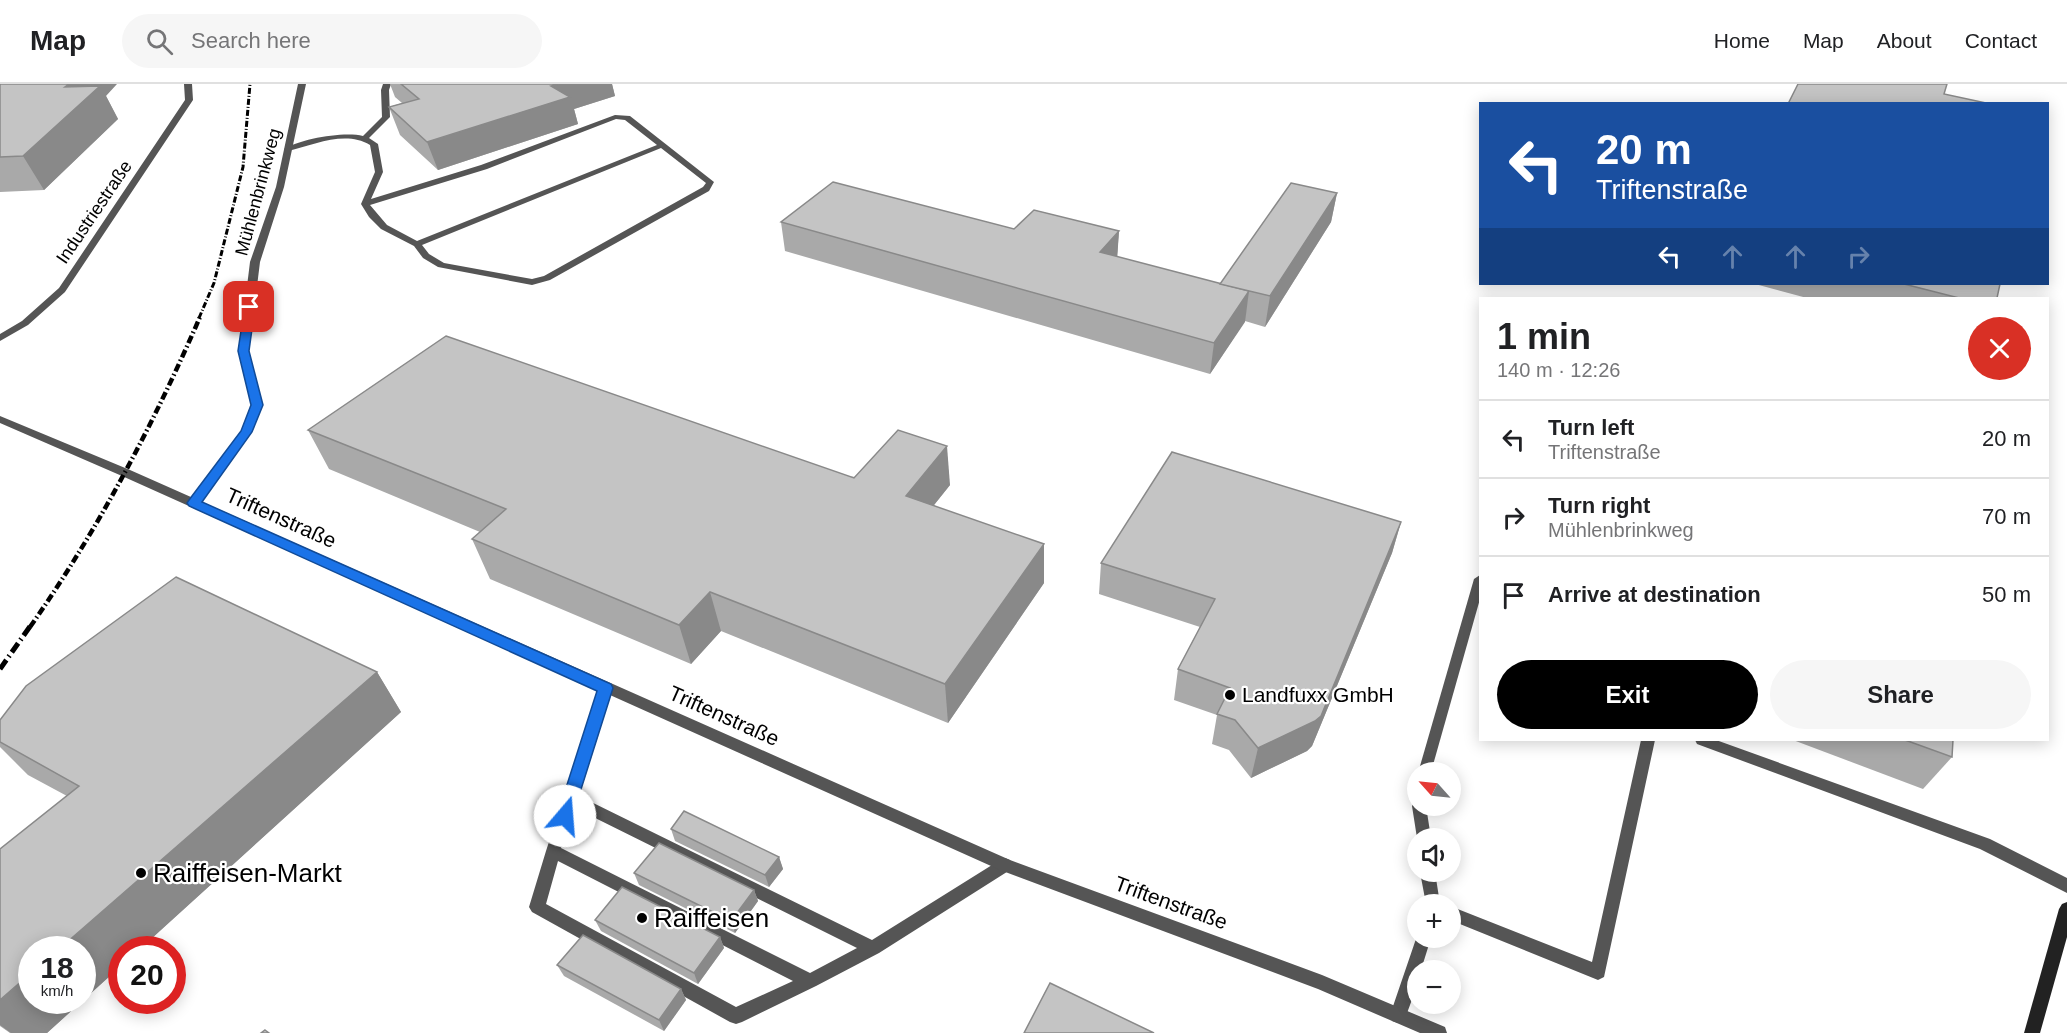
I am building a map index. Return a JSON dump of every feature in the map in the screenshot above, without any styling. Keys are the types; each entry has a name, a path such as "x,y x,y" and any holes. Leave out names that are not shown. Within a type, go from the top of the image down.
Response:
{"main road":[{"path":"2032,1033 2067,909"}],"street":[{"name":"Industriestraße","path":"0,338 25,323 62,290 189,100 188,84"},
{"name":"Mühlenbrinkweg","path":"194,503 246,432 257,405 244,351 255,262 280,187 302,84"},
{"path":"366,137 386,117 385,90 387,84"},
{"path":"615,117 627,118 710,182 706,189 548,278 532,282 441,265 426,256 417,244 384,227 365,204 484,166 615,117"},
{"path":"288,149 345,136 366,137 374,144 379,172 365,204"},
{"path":"417,244 663,145"},
{"name":"Triftenstraße","path":"0,419 194,503 1005,865 1322,983 1439,1033"},
{"path":"1427,762 1479,582"},
{"path":"606,688 537,907 736,1016 873,948 1005,865"},
{"path":"1461,917 1598,972 1648,741"},
{"path":"1705,741 1985,844 2067,886"},
{"path":"571,799 873,948"},
{"path":"554,851 810,981"},
{"path":"1398,1015 1420,948"}],"building":[{"path":"0,84 100,86 23,156 0,157"},
{"path":"401,84 559,84 551,86 570,97 427,142 389,107 419,99"},
{"path":"1798,84 1947,84 1944,94 1981,102 1789,102"},
{"path":"833,182 1014,229 1034,210 1119,231 1100,252 1249,291 1214,343 781,222"},
{"path":"1291,183 1337,193 1270,296 1220,284"},
{"path":"1908,285 2000,285 1997,297 1955,297"},
{"path":"446,336 854,478 898,430 947,446 906,496 1044,544 945,684 710,592 679,625 472,539 506,509 308,430"},
{"path":"1172,452 1401,522 1321,716 1258,748 1235,720 1217,714 1230,688 1178,669 1215,599 1101,563"},
{"name":"Raiffeisen-Markt","path":"176,577 377,672 74,936 18,936 18,984 0,1000 0,849 79,786 0,742 0,720 26,686"},
{"path":"1908,741 1953,741 1952,757"},
{"path":"684,811 779,857 765,875 671,829"},
{"path":"659,843 754,890 731,921 634,873"},
{"path":"622,887 720,937 694,973 595,920"},
{"path":"583,935 681,989 659,1020 557,965"},
{"path":"1050,983 1154,1033 1024,1033"}],"railway":[{"path":"199,318 214,283 243,167 250,84"},
{"path":"30,627 79,553 123,476 200,317"},
{"path":"0,669 31,625"}],"place":[{"name":"Landfuxx GmbH","path":"1230,695"},
{"name":"Raiffeisen-Markt","path":"141,873"},
{"name":"Raiffeisen","path":"642,918"}],"route":[{"path":"249,307 244,351 257,405 246,432 194,503 606,688 565,816"}]}
